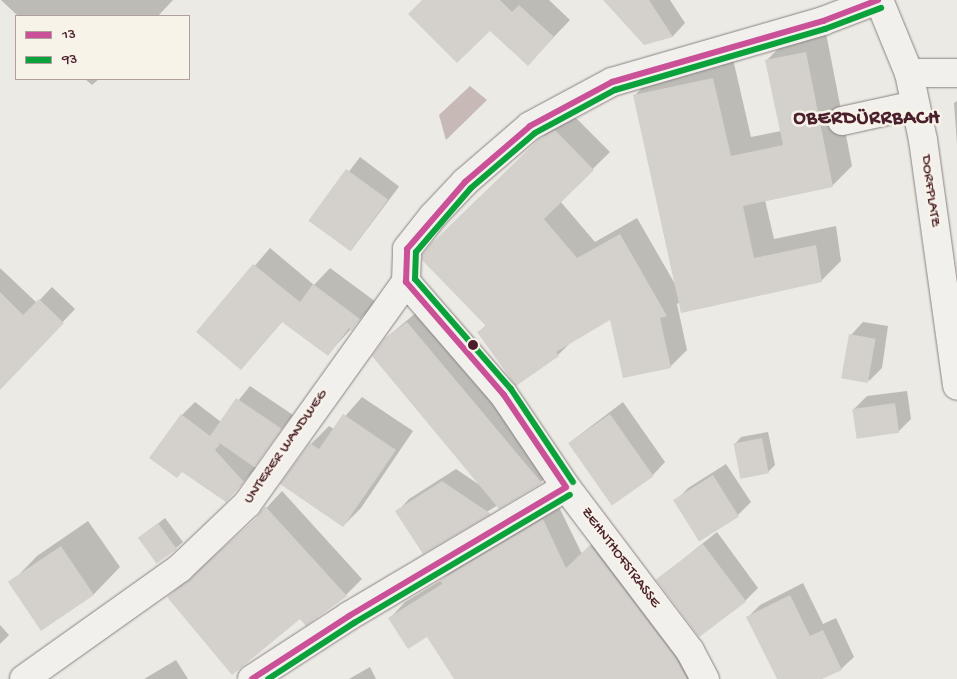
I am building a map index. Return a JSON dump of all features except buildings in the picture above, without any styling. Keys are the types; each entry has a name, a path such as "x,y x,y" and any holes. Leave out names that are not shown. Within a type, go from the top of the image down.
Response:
{"street":[{"name":"DORFPLATZ","path":"878,0 909,73 943,278 957,386"},
{"path":"406,282 407,249 465,182 530,126 612,82 824,21 878,0"},
{"path":"909,73 956,69"},
{"path":"842,121 915,105"},
{"name":"ZEHNTHOFSTRASSE","path":"406,282 504,396 566,487 690,652 706,679"},
{"name":"UNTERER WANDWEG","path":"24,679 180,568 248,504 406,282"},
{"path":"252,679 349,616 566,487"}],"shaded area":[{"path":"470,86 487,100 446,140 439,115"}],"transit line":[{"name":"13","path":"566,487 504,395 406,282 407,249 465,182 530,126 612,82 823,21 878,0"},
{"name":"93","path":"573,482 511,389 415,279 416,252 471,188 535,133 615,90 825,29 881,8"},
{"name":"13","path":"252,679 349,616 566,487"},
{"name":"93","path":"268,679 354,623 570,495"}],"district":[{"name":"OBERDÜRRBACH","path":"867,119"}]}
